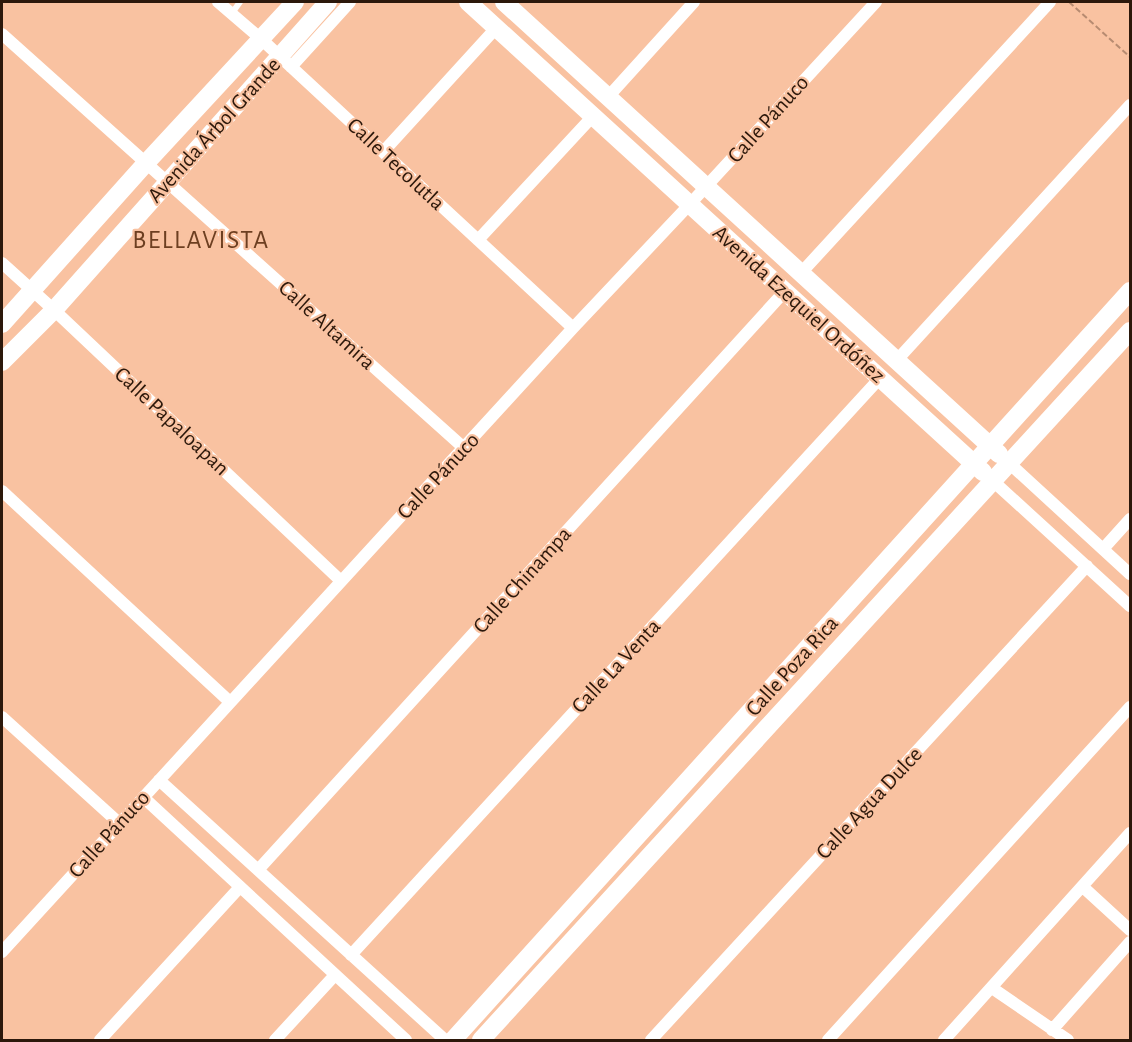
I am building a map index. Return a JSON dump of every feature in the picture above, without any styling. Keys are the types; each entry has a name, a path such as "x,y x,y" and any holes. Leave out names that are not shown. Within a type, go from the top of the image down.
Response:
{"street":[{"name":"Calle Tecolutla","path":"218,2 260,38 573,328"},
{"name":"Avenida Árbol Grande","path":"2,324 146,163 295,2"},
{"name":"Avenida Árbol Grande","path":"2,362 54,310 167,182 285,62 328,2"},
{"path":"285,62 350,2"},
{"name":"Avenida Ezequiel Ordóñez","path":"468,2 1131,606"},
{"path":"608,97 694,2"},
{"name":"Calle Pánuco","path":"2,952 573,328 876,2"},
{"path":"801,273 1050,2"},
{"name":"Avenida Ezequiel Ordóñez","path":"512,4 608,97 1131,574"},
{"path":"383,152 497,27"},
{"name":"Calle Altamira","path":"2,34 464,448"},
{"path":"897,360 1131,105"},
{"path":"478,240 593,116"},
{"name":"Calle Papaloapan","path":"2,263 341,581"},
{"name":"Calle Chinampa","path":"258,870 785,291"},
{"name":"Calle Poza Rica","path":"453,1041 1131,291"},
{"name":"Calle Poza Rica","path":"482,1041 1131,331"},
{"name":"Calle La Venta","path":"351,955 880,378"},
{"path":"2,491 230,702"},
{"path":"1103,549 1131,519"},
{"name":"Calle Agua Dulce","path":"651,1041 1087,566"},
{"path":"828,1041 1131,707"},
{"path":"2,717 119,824"},
{"path":"736,728 746,734 751,746"},
{"path":"704,763 709,774 720,780"},
{"path":"159,780 445,1041"},
{"path":"143,797 406,1041"},
{"path":"944,1041 1131,833"},
{"path":"1083,886 1131,930"},
{"path":"100,1041 240,887"},
{"path":"992,988 1059,1037 1131,942"},
{"path":"275,1041 335,975"}],"lane":[{"path":"232,13 240,2"}],"path":[{"path":"1069,2 1131,57"}],"district":[{"name":"BELLAVISTA","path":"201,240"}]}
